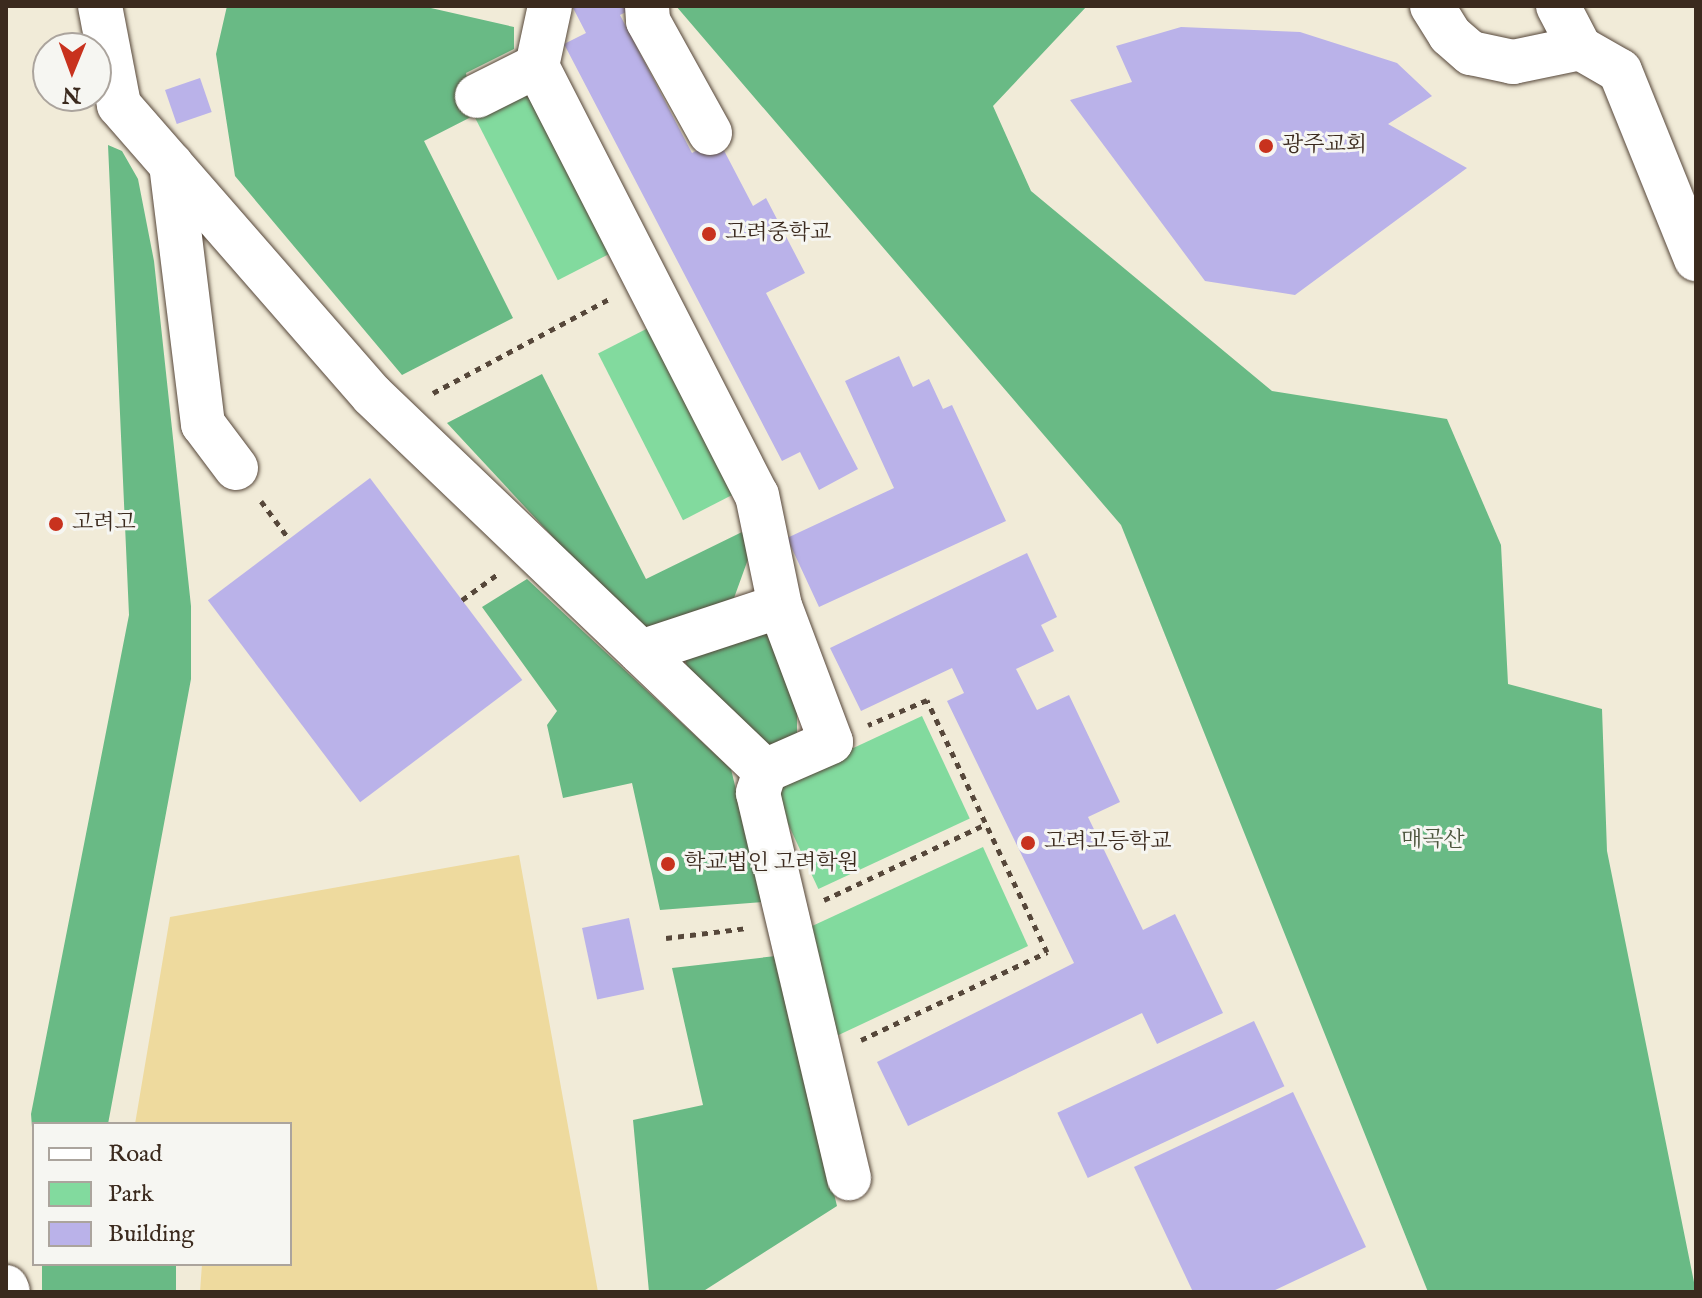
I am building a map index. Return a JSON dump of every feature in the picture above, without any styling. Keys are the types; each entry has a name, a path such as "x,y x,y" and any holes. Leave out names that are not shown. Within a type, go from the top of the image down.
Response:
{"street":[{"path":"100,6 119,105 393,415 765,771"},
{"path":"550,6 537,66 757,495 780,606 831,742 765,771 758,793 849,1178"},
{"path":"647,6 648,21 710,133"},
{"path":"1432,6 1450,35 1471,53 1513,62 1580,48"},
{"path":"1558,6 1580,48 1620,71 1696,259"},
{"path":"477,96 537,66"},
{"path":"171,164 203,424 236,468"},
{"path":"641,652 780,606"}],"path":[{"path":"393,415 646,279"},
{"path":"821,1059 1047,952 927,700 831,742"},
{"path":"666,938 788,920 986,824"}],"green space":[{"path":"227,6 422,6 514,27 514,49 466,73 473,116 424,141 513,318 402,375 235,176 216,54"},
{"name":"매곡산","path":"676,6 1087,6 993,106 1031,191 1272,391 1447,419 1501,545 1508,684 1602,709 1607,851 1696,1292 1428,1292 1121,525"},
{"path":"534,88 617,250 558,280 475,118"},
{"path":"108,145 122,151 138,179 154,261 191,606 191,679 108,1122 32,1122 32,1127 31,1114 129,615"},
{"path":"656,324 741,491 683,520 598,354"},
{"path":"542,374 646,579 742,532 751,551 734,598 641,632 447,423"},
{"path":"527,579 731,769 763,902 660,910 632,783 563,798 547,725 557,711 482,607"},
{"path":"756,624 772,637 797,703 797,735 762,748 689,676 685,659"},
{"path":"922,716 970,818 818,889 771,787"},
{"path":"983,847 1028,946 828,1040 810,927"},
{"path":"776,956 837,1206 702,1292 649,1292 633,1120 703,1105 672,968"},
{"path":"42,1266 176,1266 176,1292 42,1292"}],"sand":[{"path":"519,855 598,1292 200,1292 202,1266 292,1266 292,1122 135,1122 170,917"}],"building":[{"path":"572,6 638,6 620,15 692,153 718,139 753,206 766,198 805,273 766,293 858,469 819,490 800,452 782,461 564,44 586,33"},
{"name":"광주교회","path":"1181,27 1300,32 1397,63 1432,96 1388,124 1467,168 1295,295 1205,281 1070,100 1132,82 1116,46"},
{"path":"200,78 212,112 177,124 165,90"},
{"path":"899,356 913,387 929,379 943,409 952,405 1006,521 819,607 787,538 894,488 845,381"},
{"path":"370,478 522,680 360,802 208,600"},
{"path":"1027,553 1057,617 1041,625 1054,651 1016,669 1037,710 1069,695 1120,802 1088,817 1143,930 1175,914 1223,1013 1157,1044 1142,1013 908,1126 877,1062 1074,963 947,701 964,693 952,668 861,711 830,648"},
{"path":"629,918 644,989 597,999 582,928"},
{"path":"1254,1021 1284,1086 1088,1178 1057,1113"},
{"path":"1293,1092 1366,1247 1271,1292 1193,1292 1134,1167"}],"place":[{"name":"광주교회","path":"1266,146"},
{"name":"고려중학교","path":"709,234"},
{"name":"고려고","path":"56,524"},
{"name":"고려고등학교","path":"1028,843"},
{"name":"학교법인 고려학원","path":"668,864"}]}
